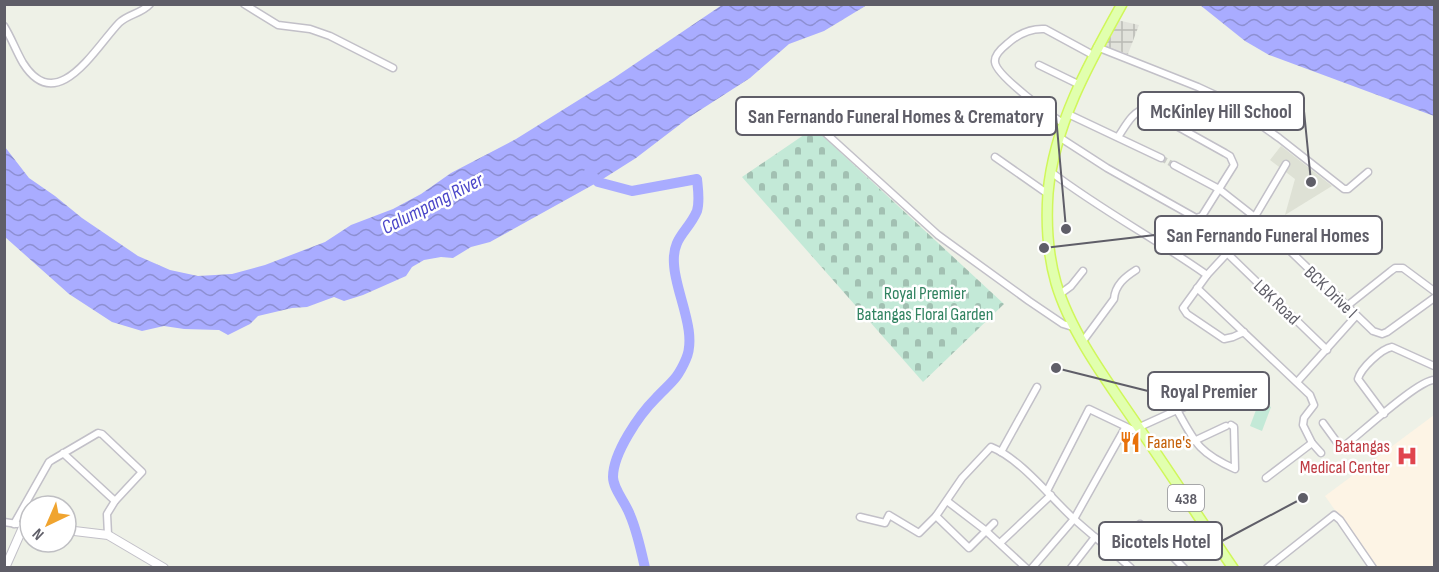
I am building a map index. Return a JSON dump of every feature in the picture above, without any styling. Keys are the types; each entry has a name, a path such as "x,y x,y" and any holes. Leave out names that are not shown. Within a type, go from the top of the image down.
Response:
{"main road":[{"name":"438","path":"1122,4 1095,51 1059,137 1048,194 1050,252 1056,283 1083,341 1233,567"}],"street":[{"path":"4,26 28,68 40,80 51,83 74,74 122,20 141,12 150,4"},
{"path":"244,4 278,25 319,32 393,68"},
{"path":"1064,124 999,71 994,61 1008,43 1020,34 1037,28 1045,29 1095,51 1224,99 1279,138 1344,189 1348,189 1368,172"},
{"path":"1039,64 1080,85"},
{"path":"1059,137 1107,168 1193,217 1199,218 1234,165 1230,156 1146,109 1137,113 1118,137"},
{"path":"1068,114 1161,158"},
{"path":"820,128 938,235 1063,324 1076,328"},
{"path":"995,158 1048,194"},
{"path":"1244,332 1233,338 1224,339 1187,314 1183,308 1207,275 1228,254 1256,218 1286,164"},
{"name":"BCK Drive I","path":"1174,165 1219,189 1256,218 1373,331 1382,334 1434,298"},
{"path":"1051,172 1091,201 1151,237 1207,275"},
{"name":"LBK Road","path":"1228,254 1327,350"},
{"path":"1347,306 1399,267 1434,291"},
{"path":"1083,341 1114,298 1114,292 1124,277 1136,270"},
{"path":"1060,294 1071,286 1083,271"},
{"path":"1197,288 1297,382 1313,400 1314,405 1304,418 1302,425 1312,443 1321,453"},
{"path":"1297,382 1356,316"},
{"path":"1384,414 1358,379 1386,348 1389,346 1397,348 1434,366"},
{"path":"1323,423 1343,447 1424,383 1434,378"},
{"path":"1001,452 1037,387"},
{"path":"1000,543 1049,493 1089,409 1133,430 1222,392"},
{"path":"1177,410 1194,441 1211,458 1235,469 1234,427 1228,426 1194,441"},
{"path":"1032,567 1074,519 1125,428"},
{"path":"14,524 47,465 63,453 100,433 141,470 141,473 115,501 107,514 108,535"},
{"path":"1266,478 1312,443"},
{"path":"860,517 885,523 889,515 919,533 936,516 962,478 990,447 1001,452 1049,493 1074,519 1131,567"},
{"path":"63,453 115,501"},
{"path":"947,501 985,530 1026,567"},
{"path":"1267,567 1334,515 1340,520 1373,567"},
{"path":"936,516 969,548 994,523"},
{"path":"4,522 18,525"},
{"path":"1140,524 1184,567"},
{"path":"78,531 108,535 164,567"},
{"path":"1071,567 1095,537"},
{"path":"6,567 18,544"}],"shaded area":[{"path":"1117,20 1139,25 1128,54 1103,46"},
{"path":"1281,146 1332,186 1285,215 1295,179 1270,160"},
{"name":"Batangas Medical Center","path":"1434,415 1434,567 1375,567 1325,496"}],"green space":[{"name":"Royal Premier Batangas Floral Garden","path":"814,128 1004,304 923,382 742,177"},
{"path":"1259,402 1271,407 1262,431 1250,426"}],"water":[{"name":"Calumpang River","path":"722,5 867,5 824,31 789,44 750,78 691,116 636,158 598,182 490,242 471,247 453,258 441,257 424,260 412,267 406,276 363,295 344,301 334,297 307,307 258,316 250,324 228,335 219,330 164,326 142,331 112,322 69,294 5,237 5,147 29,178 138,256 170,270 198,276 232,274 265,265 325,242 351,225 393,209 421,194 451,173 516,139 614,78"},
{"path":"1200,5 1434,5 1434,116 1269,55 1245,41"}],"waterway":[{"path":"589,172 598,182 632,191 697,179 699,199 697,211 678,241 674,255 675,275 688,324 689,348 686,359 677,376 649,405 635,424 622,446 614,467 614,482 632,521 645,568"}],"tunnel":[{"path":"1161,158 1174,165"}],"place":[{"name":"McKinley Hill School","path":"1311,182"},
{"name":"San Fernando Funeral Homes & Crematory","path":"1066,229"},
{"name":"San Fernando Funeral Homes","path":"1044,248"},
{"name":"Royal Premier","path":"1056,368"},
{"name":"Faane's","path":"1130,442"},
{"name":"Batangas Medical Center","path":"1407,456"},
{"name":"Bicotels Hotel","path":"1303,498"}]}
